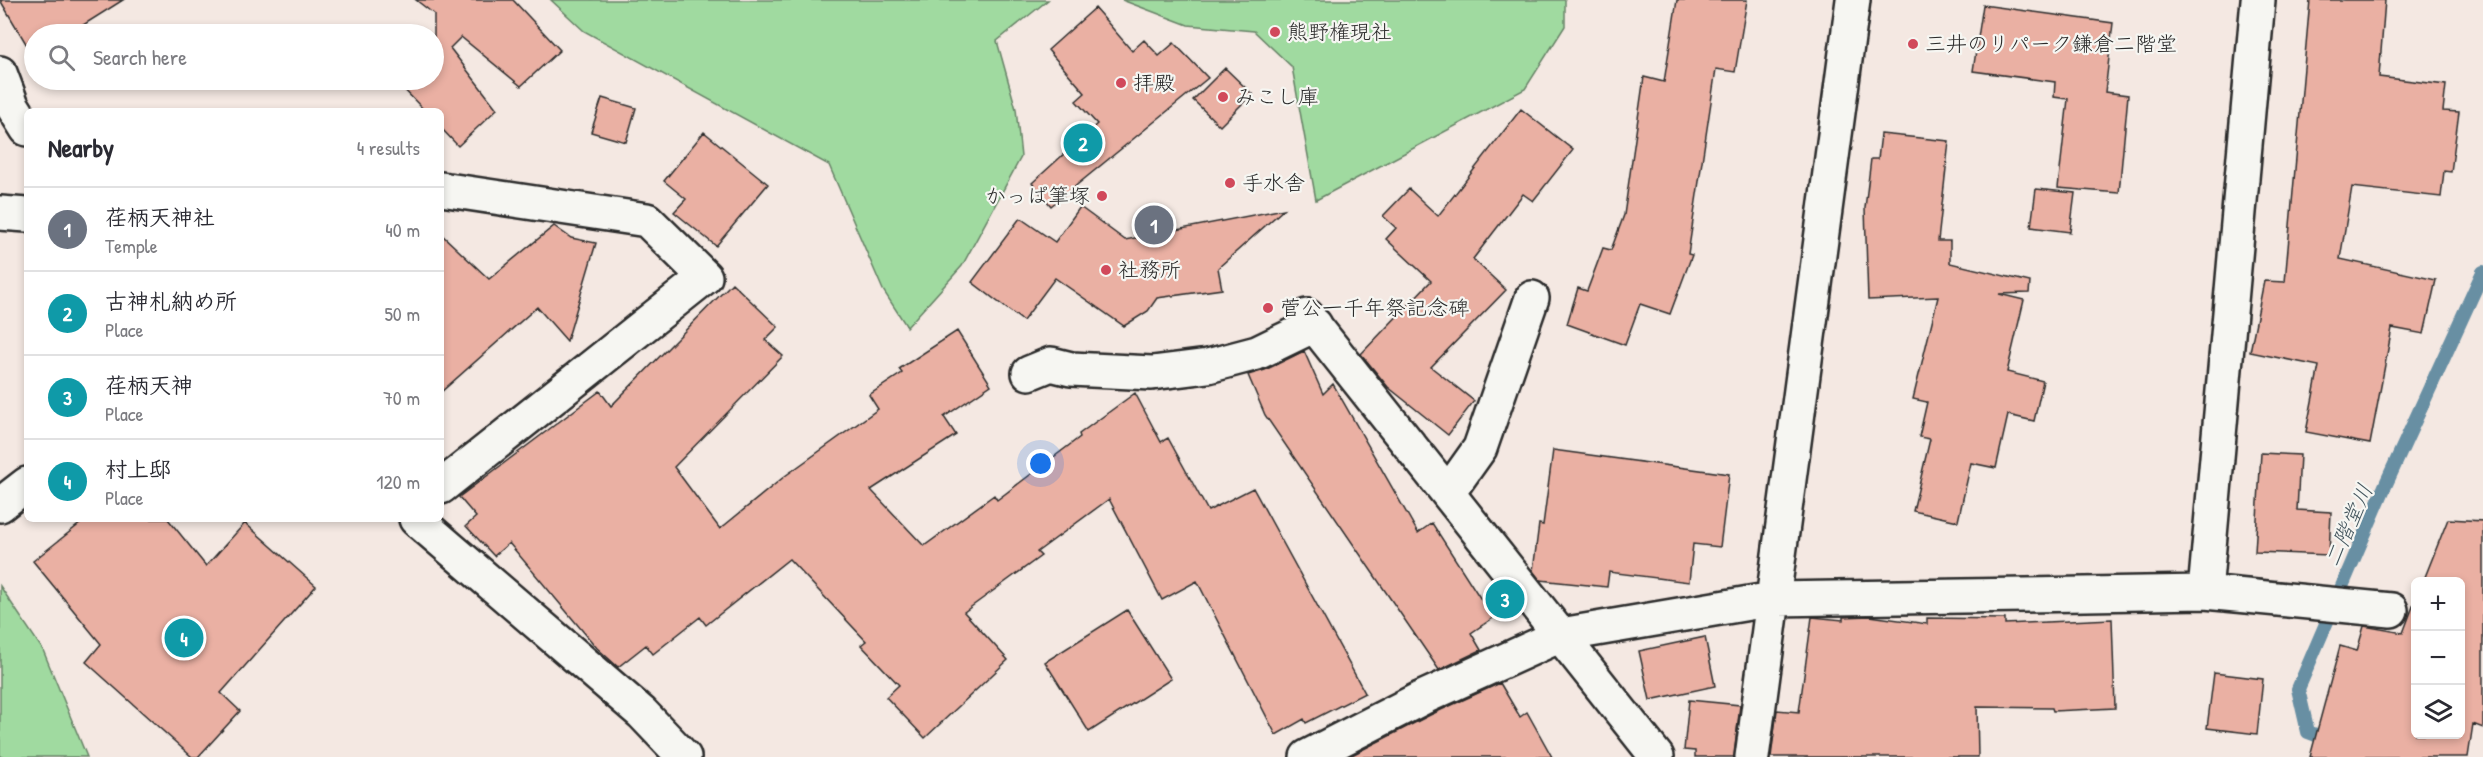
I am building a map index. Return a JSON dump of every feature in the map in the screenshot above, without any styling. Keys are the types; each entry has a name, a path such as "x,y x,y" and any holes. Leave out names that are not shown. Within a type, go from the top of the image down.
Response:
{"street":[{"path":"1752,757 1853,0"},
{"path":"2205,592 2258,0"},
{"path":"0,73 12,105 24,124"},
{"path":"444,189 648,220 705,277 444,485"},
{"path":"0,213 24,214"},
{"path":"1448,493 1480,448 1532,298"},
{"path":"1029,373 1051,364 1071,369 1152,374 1208,366 1257,353 1311,321 1657,757"},
{"path":"0,505 24,486"},
{"path":"419,522 642,713 684,757"},
{"path":"1307,757 1422,698 1561,635 1773,599 2205,592 2391,610"}],"green space":[{"path":"551,0 1048,0 997,41 1016,109 1021,157 962,266 907,327 883,290 829,165 584,31"},
{"path":"1122,0 1565,0 1565,26 1525,89 1316,200 1292,67 1254,31 1188,25"},
{"path":"0,586 43,650 87,757 0,757"}],"building":[{"path":"0,0 123,0 85,24 24,24 24,40"},
{"path":"416,0 513,0 560,50 521,86 461,37 450,48 497,109 458,146 444,131 444,108 422,108 405,90 444,90 444,24 434,24 434,14"},
{"path":"1677,0 1747,0 1735,72 1716,69 1688,254 1692,255 1670,314 1640,304 1625,345 1567,324 1578,288 1587,291 1603,248 1611,250 1624,215 1644,77 1664,82"},
{"path":"2310,0 2385,0 2379,77 2446,85 2443,111 2459,112 2451,172 2444,171 2441,197 2352,187 2340,259 2436,280 2424,334 2392,328 2370,444 2306,432 2319,366 2250,352 2264,281 2285,282"},
{"path":"1983,5 2113,23 2105,92 2128,95 2119,193 2058,188 2068,99 2054,97 2055,82 1973,71"},
{"name":"拝殿","path":"1095,8 1132,51 1144,40 1159,56 1174,43 1208,78 1051,206 1032,183 1097,124 1076,101 1085,93 1048,50"},
{"name":"みこし庫","path":"1225,68 1252,94 1220,126 1193,100"},
{"path":"602,98 636,108 626,142 591,132"},
{"path":"1521,109 1573,150 1533,201 1523,194 1473,259 1506,290 1431,367 1474,401 1448,435 1388,387 1361,354 1431,281 1386,239 1396,228 1383,216 1409,189 1438,216"},
{"path":"704,132 768,184 716,246 674,212 686,199 664,181"},
{"path":"1881,134 1949,141 1938,241 1950,241 1950,263 2030,282 2029,293 1999,294 2024,300 2007,372 2043,381 2034,421 2008,415 1996,468 1971,463 1958,521 1913,511 1930,439 1919,437 1927,402 1913,399 1938,297 1868,300 1865,208 1871,159 1878,159"},
{"path":"2036,189 2075,193 2070,232 2031,227"},
{"path":"1080,207 1125,240 1284,209 1218,268 1222,289 1157,298 1148,311 1124,326 1055,278 1023,321 972,282 1020,218 1055,242"},
{"path":"554,226 571,238 596,243 567,341 537,307 444,389 444,237 489,279"},
{"path":"732,283 778,327 765,340 783,356 674,467 720,529 785,476 878,409 869,395 902,373 899,369 957,331 991,385 944,417 956,435 871,490 924,546 994,495 997,500 1080,437 1079,434 1135,393 1161,442 1168,438 1208,511 1253,488 1365,693 1306,723 1304,719 1276,735 1197,581 1162,600 1109,499 1037,552 1041,556 964,612 1008,660 925,738 886,697 899,685 861,645 866,641 789,559 706,625 700,617 653,654 646,645 618,667 597,648 509,543 494,556 466,526 476,517 459,497 600,391 611,406"},
{"path":"1304,351 1323,394 1333,384 1418,533 1432,523 1493,618 1471,633 1481,650 1439,670 1265,415 1248,375 1265,370"},
{"path":"1553,450 1729,474 1720,547 1693,544 1689,582 1609,572 1607,587 1540,580 1533,571 1539,524 1543,525"},
{"path":"2261,453 2300,455 2297,510 2331,512 2329,555 2255,552"},
{"path":"2448,519 2483,521 2483,728 2473,724 2468,757 2310,757 2340,646 2357,651 2364,626 2403,633 2411,612 2411,739 2465,739 2465,577 2425,577"},
{"path":"82,522 170,522 206,566 245,523 316,586 221,693 240,711 198,757 192,757 86,662 101,644 33,561"},
{"path":"1127,610 1171,679 1089,732 1045,662"},
{"path":"1870,616 1927,624 1927,618 2005,619 2005,624 2112,619 2115,708 2053,711 2052,708 1977,707 1978,757 1771,757 1777,710 1799,712 1812,617 1843,620 1843,617"},
{"path":"1705,637 1715,686 1650,700 1639,651"},
{"path":"2214,673 2263,679 2257,734 2207,728"},
{"path":"1500,683 1520,717 1527,712 1552,757 1348,757 1430,715"},
{"path":"1689,700 1740,705 1734,757 1695,757 1695,751 1684,750"}],"waterway":[{"name":"二階堂川","path":"2332,741 2308,732 2298,689 2385,486 2483,272"}],"place":[{"name":"熊野権現社","path":"1275,32"},
{"name":"三井のリパーク鎌倉二階堂","path":"1913,44"},
{"name":"拝殿","path":"1121,83"},
{"name":"みこし庫","path":"1223,97"},
{"name":"古神札納め所","path":"1083,143"},
{"name":"手水舎","path":"1230,183"},
{"name":"かっぱ筆塚","path":"1102,196"},
{"name":"荏柄天神社","path":"1154,225"},
{"name":"社務所","path":"1106,270"},
{"name":"菅公一千年祭記念碑","path":"1268,308"},
{"name":"荏柄天神","path":"1505,599"},
{"name":"村上邸","path":"184,638"}]}
